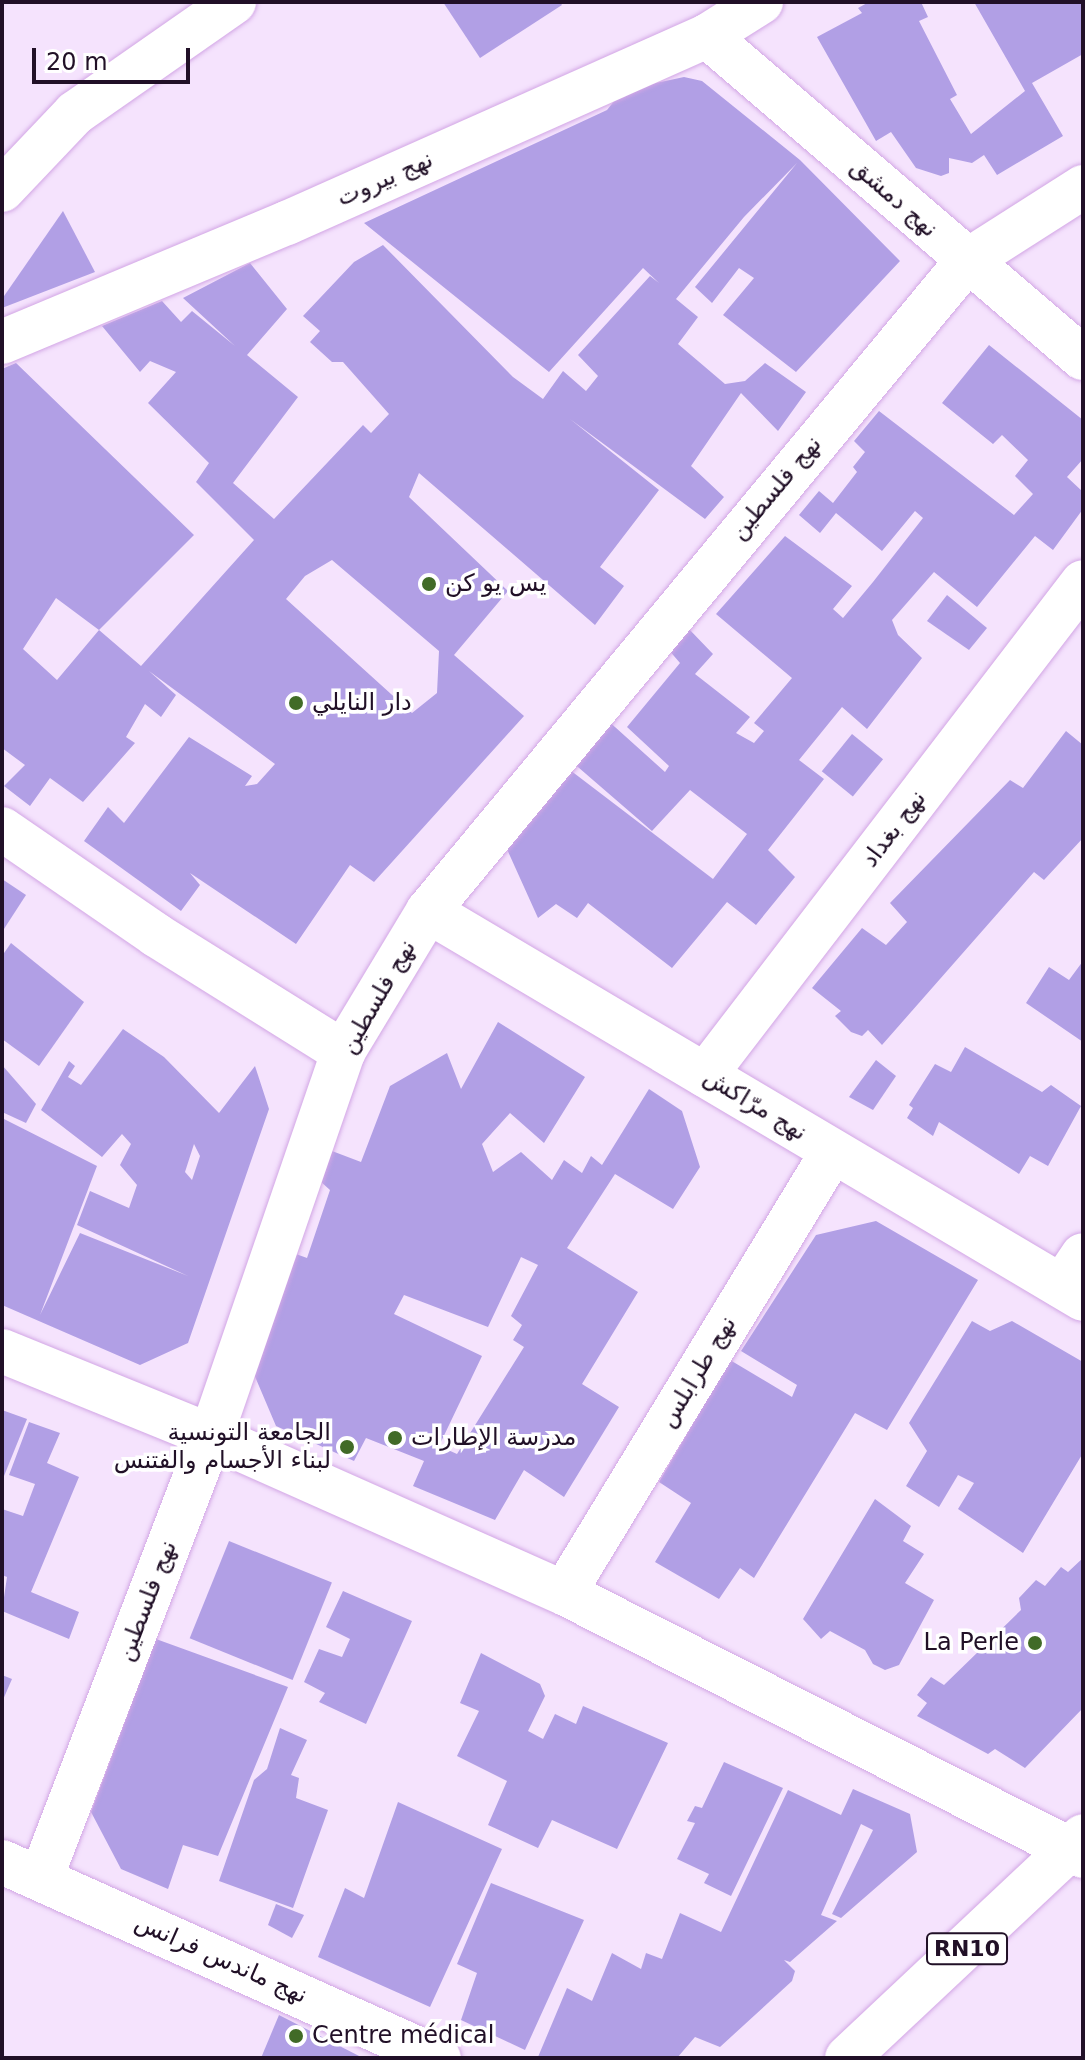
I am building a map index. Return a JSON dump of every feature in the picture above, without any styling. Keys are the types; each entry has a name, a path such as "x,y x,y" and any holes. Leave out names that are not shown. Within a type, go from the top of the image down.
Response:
{"street":[{"path":"2,190 75,113 234,2"},
{"name":"نهج بيروت","path":"2,342 287,223 707,36 761,2"},
{"name":"نهج دمشق","path":"707,36 1083,358"},
{"name":"نهج فلسطين","path":"22,1870 211,1436 343,1052 428,911 967,261 1083,187"},
{"name":"نهج بغداد","path":"705,1075 1083,582"},
{"path":"2,829 156,935 343,1052"},
{"name":"نهج مرّاكش","path":"428,911 833,1151 1076,1280"},
{"name":"نهج طرابلس","path":"564,1593 833,1151"},
{"path":"2,1351 211,1436 564,1593 1078,1847"},
{"name":"RN10","path":"847,2058 1078,1847"},
{"name":"نهج ماندس فرانس","path":"22,1870 439,2058"}],"building":[{"path":"443,2 560,2 562,5 480,58"},
{"path":"869,2 921,2 928,17 919,21 957,95 950,99 971,134 1025,91 974,2 1083,2 1083,54 1032,83 1063,136 997,175 984,155 972,163 949,158 949,173 941,176 916,168 891,132 876,141 817,37 862,13 858,8"},
{"path":"684,77 702,81 800,160 900,261 796,372 723,315 754,278 739,268 712,303 695,287 797,163 744,217 676,299 698,317 678,344 725,384 745,381 765,363 806,392 778,431 741,393 691,466 724,497 705,519 570,419 659,490 600,567 624,586 595,625 419,473 409,497 508,591 454,655 524,716 374,882 350,865 296,944 190,873 200,885 181,911 84,841 108,807 124,823 189,737 252,776 245,786 257,784 275,764 149,671 176,695 161,717 145,704 126,737 135,743 83,802 50,778 30,806 4,786 25,765 2,748 2,369 16,363 194,535 99,630 141,666 254,540 196,482 209,463 148,403 176,372 150,361 140,372 102,326 162,301 181,322 192,311 235,346 183,298 250,263 287,309 247,355 298,397 233,483 274,519 363,425 371,433 389,414 343,362 332,362 310,342 320,331 303,316 354,262 383,245 513,377 543,399 563,371 586,391 598,376 578,355 650,276 659,283 643,268 549,372 364,223 607,110 623,90","holes":["332,560 439,651 437,693 412,713 286,599 305,576","56,598 99,630 57,680 23,649"]},
{"path":"63,211 95,272 2,308 2,299"},
{"path":"989,345 1083,420 1083,459 1067,477 1083,492 1083,509 1053,550 1035,536 977,607 934,572 892,620 898,635 922,658 867,729 842,707 799,760 824,779 768,850 795,877 756,925 727,902 672,968 588,903 577,918 556,904 538,918 506,847 566,767 713,879 747,834 690,790 652,831 571,761 605,718 665,772 669,766 627,727 680,663 668,649 688,628 713,654 695,674 750,717 736,733 754,743 764,731 754,723 792,678 716,614 785,536 852,586 833,609 843,618 873,582 923,518 915,511 882,551 836,513 820,533 799,515 819,491 833,503 857,472 853,467 865,452 854,441 879,411 1014,515 1033,494 1015,476 1028,460 1002,435 993,444 942,403"},
{"path":"947,595 987,628 969,650 927,621"},
{"path":"1066,731 1083,745 1083,838 1044,880 1034,872 882,1045 868,1030 862,1036 851,1032 835,1016 841,1011 812,988 862,928 886,945 907,922 890,903 1010,780 1023,788"},
{"path":"852,734 883,759 853,796 822,771"},
{"path":"2,879 26,895 2,932"},
{"path":"11,943 84,1002 39,1066 2,1039 2,956"},
{"path":"1083,961 1083,1042 1026,1003 1049,967 1069,980"},
{"path":"498,1022 585,1077 544,1143 510,1113 482,1144 493,1172 521,1152 552,1180 564,1160 582,1173 591,1156 602,1165 649,1089 682,1111 700,1167 673,1209 615,1174 567,1248 638,1292 582,1384 619,1407 564,1497 524,1470 495,1520 413,1486 424,1461 366,1438 354,1461 276,1426 253,1372 296,1254 307,1258 330,1190 320,1181 332,1151 361,1162 390,1086 447,1053 461,1089","holes":["521,1257 538,1265 511,1316 522,1325 513,1340 524,1347 457,1454 439,1446 482,1356 394,1314 404,1295 488,1327"]},
{"path":"123,1029 164,1057 219,1113 255,1066 269,1109 188,1343 140,1365 2,1305 2,1118 97,1166 40,1315 80,1233 188,1276 77,1225 90,1191 129,1208 137,1185 120,1165 131,1144 122,1134 102,1157 41,1110 69,1061 75,1066 68,1077 81,1085","holes":["194,1144 200,1156 192,1180 185,1172"]},
{"path":"965,1047 1042,1092 1051,1085 1081,1106 1048,1166 1030,1156 1019,1174 939,1122 933,1136 907,1118 913,1108 909,1105 935,1064 951,1072"},
{"path":"876,1060 896,1076 873,1110 849,1097"},
{"path":"2,1065 36,1104 26,1123 2,1112"},
{"path":"876,1221 978,1280 887,1430 855,1413 754,1578 740,1568 719,1599 655,1562 691,1503 659,1482 730,1360 792,1397 797,1385 741,1351 816,1235"},
{"path":"972,1321 990,1331 1012,1321 1083,1362 1083,1453 1023,1553 958,1509 974,1483 958,1475 939,1507 906,1486 927,1451 909,1423"},
{"path":"2,1410 27,1419 2,1481"},
{"path":"29,1422 60,1433 47,1463 79,1477 31,1592 79,1612 69,1639 2,1611 7,1577 2,1575 2,1509 23,1516 35,1484 9,1475"},
{"path":"875,1499 911,1526 903,1541 924,1554 905,1583 934,1600 899,1665 885,1670 873,1664 865,1650 830,1631 821,1639 803,1619"},
{"path":"229,1541 332,1583 293,1680 190,1638"},
{"name":"La Perle","path":"1083,1558 1083,1708 1025,1768 995,1749 988,1754 917,1716 927,1703 917,1695 931,1677 944,1685 1021,1610 1019,1598 1036,1580 1045,1586 1061,1567 1068,1572"},
{"path":"343,1591 412,1621 366,1724 319,1702 325,1693 304,1682 319,1649 342,1657 350,1639 326,1627"},
{"path":"156,1639 288,1687 218,1856 183,1845 168,1889 121,1869 91,1812"},
{"path":"481,1653 540,1684 545,1696 528,1731 543,1739 555,1714 576,1724 583,1706 668,1743 617,1849 552,1820 538,1848 488,1825 507,1781 457,1756 479,1711 460,1703"},
{"path":"2,1675 12,1679 2,1702"},
{"path":"280,1728 307,1740 291,1775 299,1778 296,1798 328,1810 293,1908 219,1881 254,1780 267,1769"},
{"path":"724,1762 783,1788 731,1896 704,1883 709,1874 677,1859 695,1823 687,1821 695,1806 702,1808"},
{"path":"853,1789 910,1814 917,1852 841,1918 832,1914 873,1830 861,1824 821,1915 837,1921 790,1962 784,1960 795,1971 792,1981 720,2047 695,2037 677,2058 538,2057 567,1988 592,2001 612,1953 641,1969 646,1953 662,1959 680,1913 721,1932 788,1790 841,1815"},
{"path":"398,1802 502,1849 430,2007 318,1957 345,1888 364,1898"},
{"path":"491,1883 584,1920 525,2050 461,2020 477,1973 457,1964"},
{"path":"276,1904 304,1915 292,1938 268,1925"},
{"name":"Centre médical","path":"279,2015 363,2058 261,2058"}],"place":[{"name":"يس يو كن","path":"429,584"},
{"name":"دار النايلي","path":"296,703"},
{"name":"مدرسة الإطارات","path":"395,1438"},
{"name":"الجامعة التونسية لبناء الأجسام والفتنس","path":"347,1447"},
{"name":"La Perle","path":"1035,1643"},
{"name":"Centre médical","path":"296,2036"}]}
